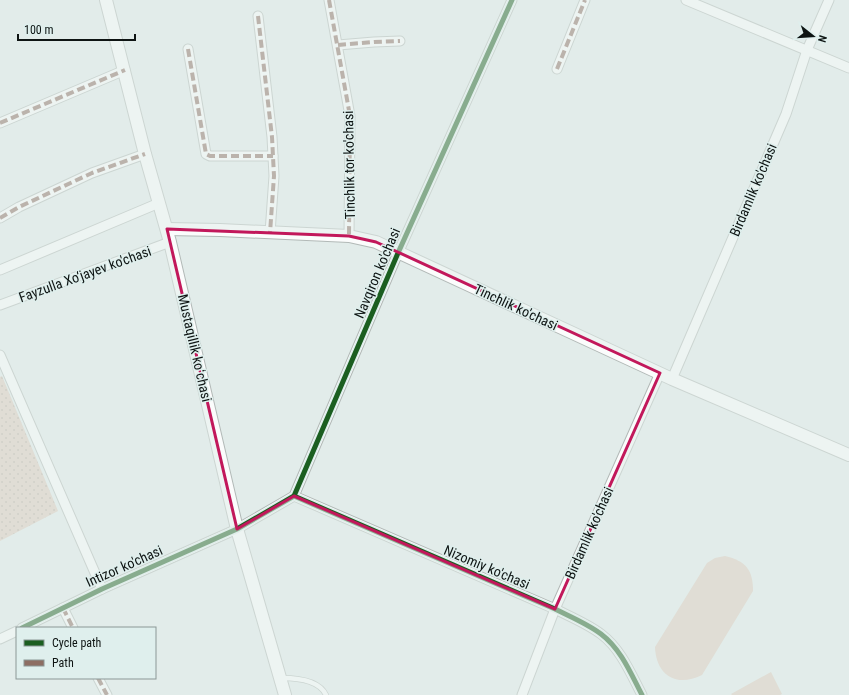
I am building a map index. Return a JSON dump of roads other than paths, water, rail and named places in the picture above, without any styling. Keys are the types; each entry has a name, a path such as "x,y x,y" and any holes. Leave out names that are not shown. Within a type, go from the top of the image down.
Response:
{"main road":[{"name":"Mustaqillik koʻchasi","path":"106,0 125,70 145,154 170,242 237,529 285,695"},
{"name":"Tinchlik ko'chasi","path":"167,230 220,230 349,236 376,242 660,374 849,455"}],"street":[{"name":"Tinchlik tor ko'chasi","path":"329,0 350,116 349,236"},
{"name":"Navqiron ko'chasi","path":"294,496 398,253 512,0"},
{"path":"556,69 585,0"},
{"path":"686,0 849,68"},
{"name":"Birdamlik ko'chasi","path":"672,379 786,114 807,50 829,0"},
{"path":"258,16 272,137 274,176 270,233"},
{"path":"338,45 400,41"},
{"path":"188,48 206,154 210,156 273,156"},
{"path":"0,123 125,70"},
{"path":"0,218 19,207 92,173 145,154"},
{"path":"0,270 159,203"},
{"name":"Fayzulla Xo‘jayev ko'chasi","path":"0,305 170,242"},
{"path":"0,355 102,589"},
{"name":"Birdamlik ko'chasi","path":"522,695 556,609 660,374"},
{"path":"237,529 294,496"},
{"name":"Nizomiy ko'chasi","path":"294,496 556,609 580,621 603,635 621,656 642,695"},
{"name":"Intizor ko'chasi","path":"24,627 102,589 237,529"},
{"path":"63,608 72,627"},
{"path":"0,639 16,631"},
{"path":"99,679 107,695"}],"lane":[{"path":"280,678 295,678 308,681 322,689 326,695"}]}
